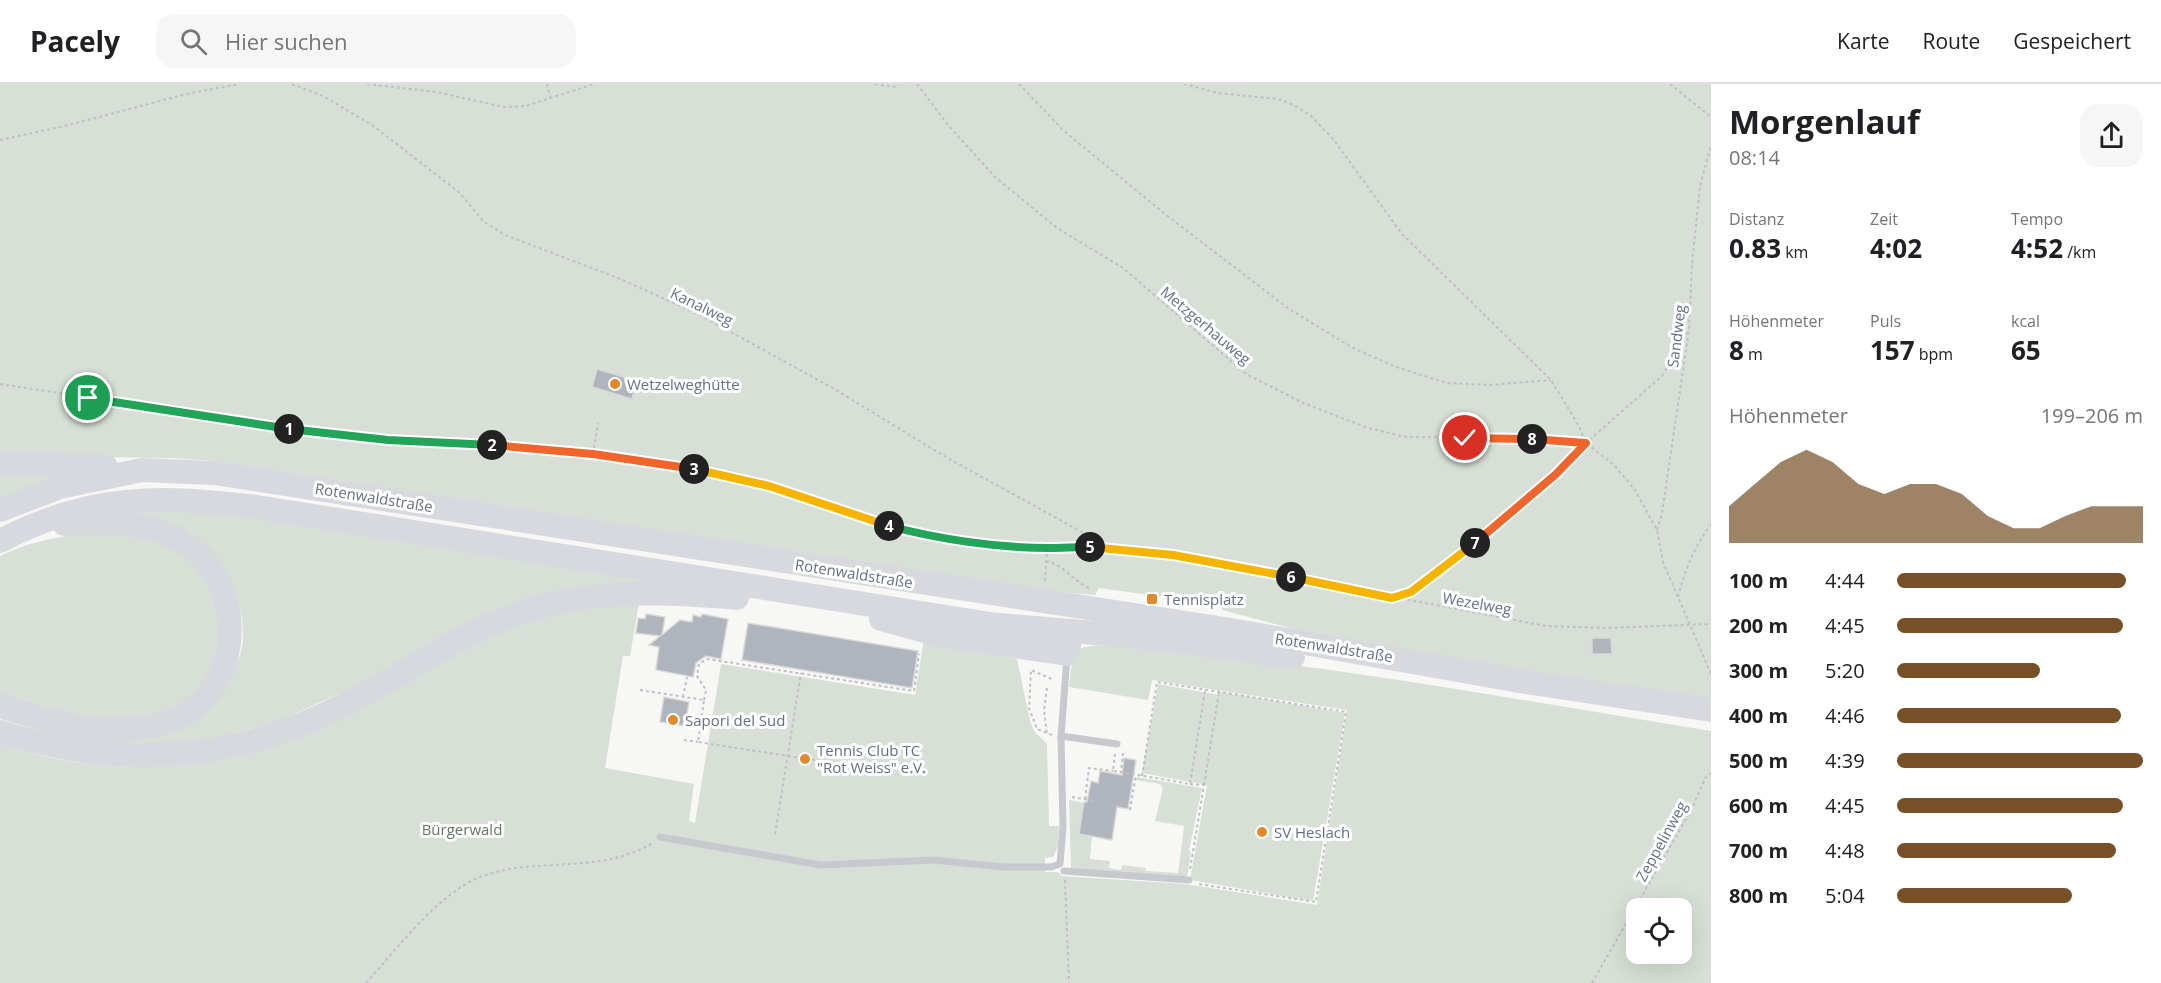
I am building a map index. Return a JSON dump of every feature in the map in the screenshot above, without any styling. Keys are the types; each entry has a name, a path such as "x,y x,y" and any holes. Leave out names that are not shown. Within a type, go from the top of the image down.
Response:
{"highway":[{"path":"0,463 142,470"},
{"name":"Rotenwaldstraße","path":"0,510 60,488 142,470 186,470 265,479 1235,631 1711,710"},
{"name":"Rotenwaldstraße","path":"0,541 68,512 104,503 159,499 190,500 257,507 926,613 990,624 1070,643"},
{"path":"0,705 46,719 87,727 128,730 152,727 185,714 200,701 214,683 228,652 231,633 230,614 224,593 211,568 190,547 158,531 130,524 100,522 34,525"},
{"path":"0,732 69,750 133,756 187,754 261,740 349,703 443,647 484,627 530,610 586,597 636,593 705,595 877,618 926,613"},
{"name":"Rotenwaldstraße","path":"877,618 939,635 1070,643 1163,639 1266,653 1711,724"}],"lane":[{"path":"660,837 821,865 934,860 1004,867 1051,867 1060,864 1062,860 1063,795 1061,736 1064,681 1070,643"},
{"path":"1061,736 1117,744"},
{"path":"1064,872 1189,880"}],"path":[{"path":"0,140 69,125 186,94 239,84"},
{"name":"Kanalweg","path":"292,84 323,96 372,125 460,193 483,221 505,235 618,278 698,314 831,387 944,456 1110,547"},
{"path":"367,84 436,92 504,107 526,106 594,84"},
{"path":"547,84 550,98"},
{"path":"875,84 894,87 899,84"},
{"name":"Metzgerhauweg","path":"916,84 948,125 995,177 1057,228 1123,268 1246,374 1303,403 1368,428 1406,436 1515,438 1586,443"},
{"path":"1019,84 1064,131 1165,214 1289,309 1353,348 1396,367 1448,383 1490,385 1551,380"},
{"path":"1184,84 1218,93 1278,99 1294,105 1311,116 1334,140 1402,234 1551,380 1579,426 1586,443 1614,465 1635,490 1657,530 1663,562 1711,674"},
{"path":"1670,84 1711,117"},
{"name":"Sandweg","path":"1657,530 1662,513 1689,330 1692,264 1700,186 1711,145"},
{"path":"1392,598 1411,592 1450,564 1555,475 1586,443 1662,376 1689,330"},
{"name":"Wezelweg","path":"0,384 316,432 399,441 506,446 593,454 684,467 735,477 915,533 993,544 1047,548 1110,547 1224,564 1546,626 1575,628 1711,624"},
{"path":"593,454 598,423"},
{"path":"1678,597 1684,570 1711,524"},
{"path":"1045,587 1047,548"},
{"path":"1046,561 1055,564 1080,584 1092,590"},
{"path":"698,742 706,690 697,676 699,664 707,658 914,691 919,654"},
{"path":"1061,736 1047,734 1037,729 1029,708 1031,670 1052,679 1064,681"},
{"path":"775,834 801,674"},
{"path":"682,698 687,677"},
{"path":"1142,776 1157,682 1346,712 1316,902 1188,883 1219,692"},
{"path":"1047,688 1044,710 1047,734"},
{"path":"640,690 704,700"},
{"path":"1190,784 1204,691"},
{"path":"688,718 701,720"},
{"path":"684,740 865,768"},
{"path":"1113,771 1116,752 1124,753 1121,772"},
{"path":"1084,800 1089,768 1204,785"},
{"name":"Zeppelinweg","path":"1592,983 1693,807 1705,778 1711,773"},
{"path":"1131,810 1136,775"},
{"path":"1063,795 1095,801"},
{"path":"366,983 454,890 479,877 515,869 589,864 620,858 649,845 660,837"},
{"path":"1064,872 1069,983"}],"green space":[{"path":"0,84 1711,84 1711,701 1327,638 1222,610 1222,605 1099,588 1095,595 1060,592 214,461 173,458 0,456"},
{"path":"0,470 74,474 0,500"},
{"path":"192,508 670,582 623,584 368,681 278,721 212,739 146,745 64,738 0,719 0,717 78,734 119,740 138,740 175,731 196,715 234,668 242,649 241,612 236,594 217,559 193,535 172,525 133,513"},
{"path":"110,531 167,543 204,572 222,621 211,672 186,702 138,721 79,716 0,693 0,556 26,545 54,538"},
{"name":"Bürgerwald","path":"639,603 630,656 623,656 605,768 694,784 689,821 695,823 721,664 915,695 924,638 1017,659 1030,721 1034,731 1047,744 1049,826 1059,826 1058,846 1053,857 1045,858 1045,872 1058,872 1062,876 1185,884 1317,905 1347,710 1152,680 1148,700 1069,687 1074,656 1080,649 1095,646 1120,646 1231,657 1437,686 1711,731 1711,983 0,983 0,744 60,759 120,766 181,765 242,755 506,629 562,612"},
{"name":"SV Heslach","path":"1158,684 1345,713 1313,901 1190,880 1207,785 1142,773"},
{"path":"1137,777 1202,788 1189,851 1191,852 1187,878 1071,869 1069,800 1084,803 1079,834 1092,837 1090,859 1110,861 1109,868 1121,870 1122,865 1146,868 1146,871 1178,873 1184,826 1155,821 1163,788 1160,784 1136,780"}],"building":[{"name":"Wetzelweghütte","path":"597,369 637,381 632,399 592,387"},
{"path":"646,614 665,617 662,635 680,620 692,622 693,615 701,617 702,614 728,619 721,659 706,656 696,663 693,677 656,670 659,647 649,645 660,636 636,633 638,618 645,619"},
{"path":"748,623 918,651 912,688 742,660"},
{"path":"1592,638 1611,638 1612,654 1592,654"},
{"path":"664,697 689,702 685,726 660,722"},
{"path":"1124,758 1136,760 1128,809 1117,807 1112,840 1079,834 1084,802 1087,802 1091,781 1098,783 1100,771 1122,775"}],"place":[{"name":"Wetzelweghütte","path":"615,384"},
{"name":"Tennisplatz","path":"1152,599"},
{"name":"Sapori del Sud","path":"673,720"},
{"name":"Tennis Club TC \"Rot Weiss\" e.V.","path":"805,759"},
{"name":"SV Heslach","path":"1262,832"}],"route":[{"path":"88,398 316,432 388,440 549,449 684,467 769,486 868,520 915,533 993,544 1047,548 1110,547 1137,550 1233,565 1392,598 1411,592 1450,564 1555,475 1586,443 1515,438 1465,438"}]}
